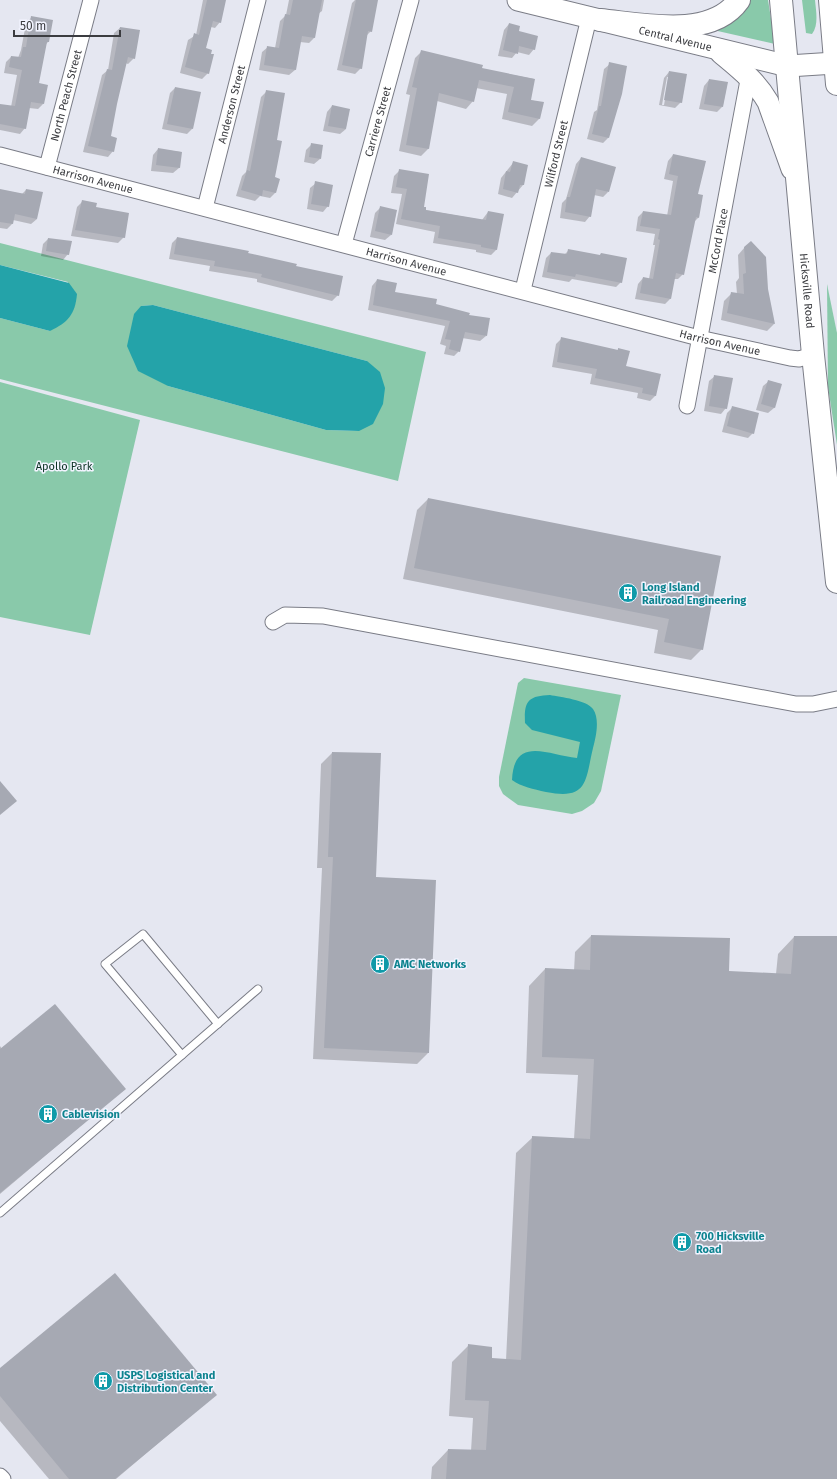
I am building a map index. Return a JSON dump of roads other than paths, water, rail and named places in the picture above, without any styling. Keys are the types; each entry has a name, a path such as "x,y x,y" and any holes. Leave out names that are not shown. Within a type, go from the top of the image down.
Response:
{"main road":[{"name":"Central Avenue","path":"518,0 788,66 836,73"},
{"path":"594,19 665,26 699,25 715,21 735,6 739,0"},
{"name":"Hicksville Road","path":"782,0 813,355 837,582"},
{"path":"830,0 836,73"},
{"path":"716,48 748,75 768,102 798,186"},
{"path":"830,524 837,545"}],"street":[{"name":"North Peach Street","path":"47,167 91,0"},
{"name":"Anderson Street","path":"205,208 258,0"},
{"name":"Carriere Street","path":"344,244 411,0"},
{"name":"Wilford Street","path":"523,290 594,19"},
{"name":"McCord Place","path":"687,406 748,75"},
{"name":"Harrison Avenue","path":"0,155 523,290 699,338 790,358 799,359 813,355"},
{"path":"273,622 285,615 323,616 796,704 813,704 837,699"},
{"path":"0,1476 3,1479"}],"lane":[{"path":"182,1055 105,964 143,934 218,1024"},
{"path":"0,1213 258,989"}],"water":[{"path":"0,265 69,283 77,294 70,317 50,331 0,318"},
{"path":"153,305 367,361 380,372 385,388 383,404 373,424 359,431 326,430 168,386 138,371 127,346 134,314 141,306"},
{"path":"550,695 573,699 585,703 593,709 595,713 597,723 596,733 586,779 577,791 570,793 560,794 532,789 512,780 514,766 519,757 526,752 544,752 577,758 580,742 532,730 525,723 525,709 529,701 532,698"}],"place":[{"name":"Long Island Railroad Engineering","path":"628,593"},
{"name":"AMC Networks","path":"380,964"},
{"name":"Cablevision","path":"48,1114"},
{"name":"700 Hicksville Road","path":"682,1242"},
{"name":"USPS Logistical and Distribution Center","path":"103,1381"}],"park label":[{"name":"Apollo Park","path":"64,466"}]}
